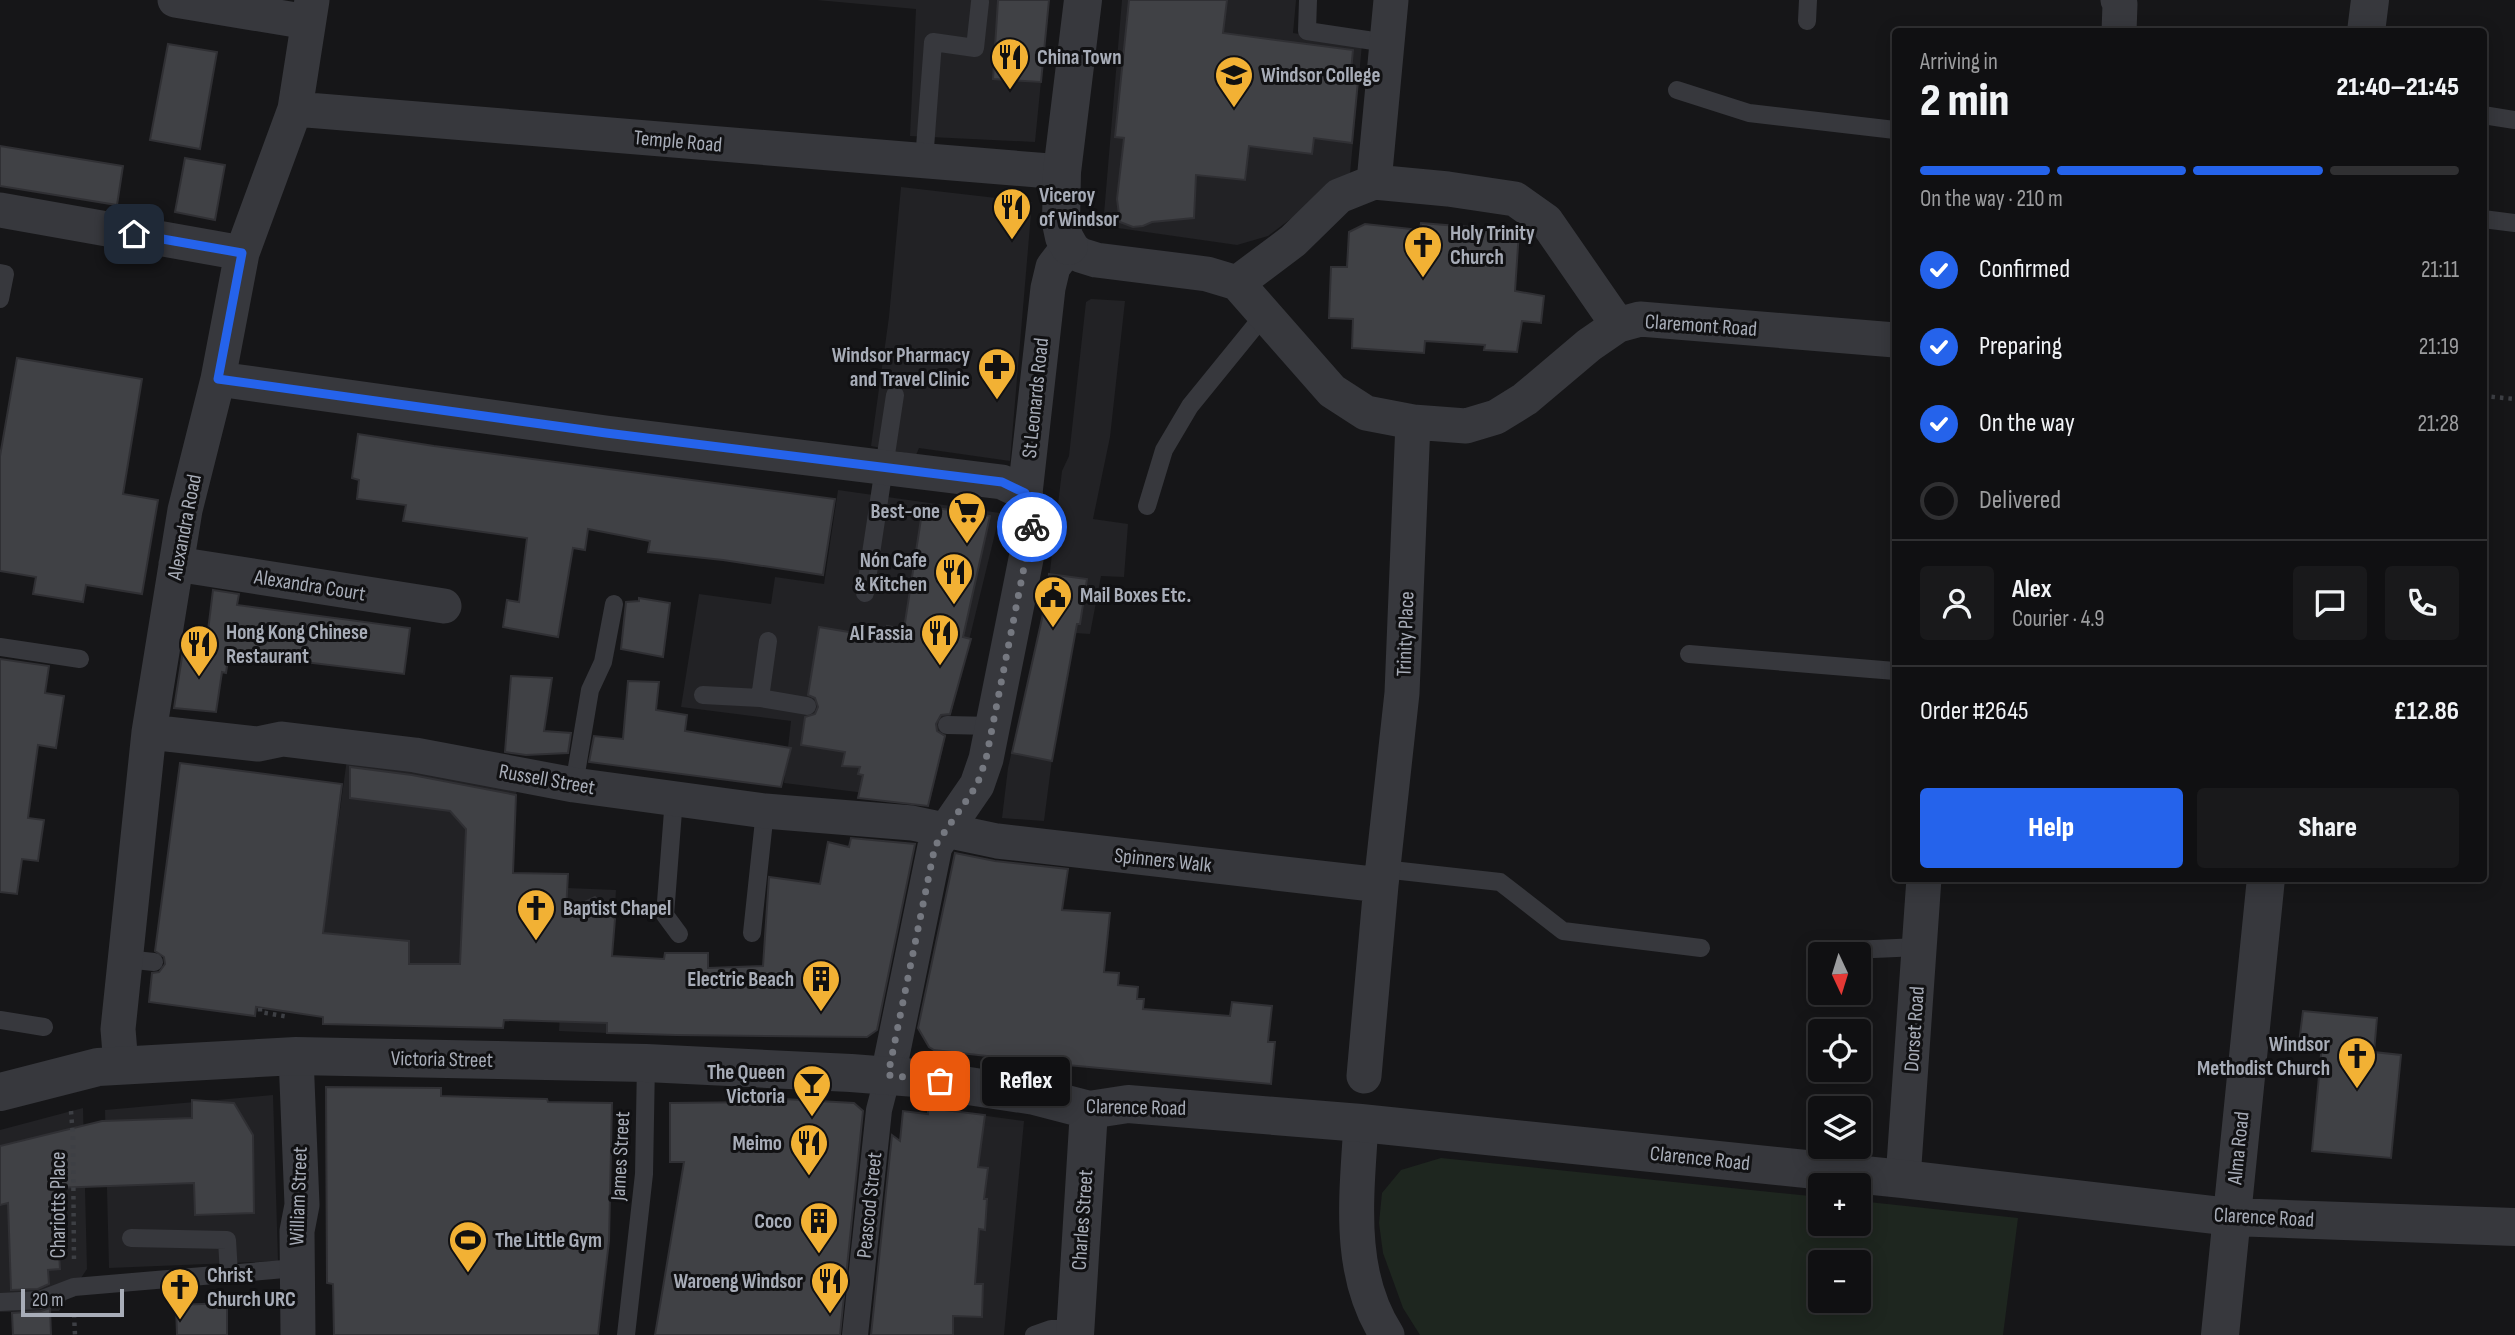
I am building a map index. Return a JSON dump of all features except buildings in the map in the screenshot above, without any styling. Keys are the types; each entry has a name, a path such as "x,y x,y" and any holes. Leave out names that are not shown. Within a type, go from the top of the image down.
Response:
{"street":[{"path":"175,0 310,11"},
{"path":"1083,0 1062,172 1061,223 1069,246 1080,255 1096,260 1207,274 1237,283 1332,391 1366,413 1413,422"},
{"path":"1374,183 1391,0"},
{"path":"2118,0 2119,28"},
{"path":"2366,28 2370,0"},
{"name":"Alexandra Road","path":"121,1066 118,1029 139,960 149,732 185,510 218,379 242,253 295,109 310,11"},
{"name":"Temple Road","path":"295,109 1062,172"},
{"path":"1237,283 1293,241 1339,197 1374,183 1515,199 1546,221 1618,325"},
{"path":"0,210 242,253"},
{"name":"St Leonards Road","path":"888,1075 935,846 977,785 993,726 1031,534 1032,524 1025,493 1048,288 1053,267 1069,246"},
{"name":"Claremont Road","path":"1413,422 1466,426 1496,417 1525,399 1589,345 1618,325 1640,319 1892,340"},
{"path":"218,379 606,433 1002,482 1025,493"},
{"name":"Trinity Place","path":"1364,1076 1402,693 1413,422"},
{"name":"Alexandra Court","path":"176,564 444,606"},
{"name":"Russell Street","path":"149,732 258,744 282,739 415,754 574,785 765,811 912,823 945,831"},
{"name":"Spinners Walk","path":"945,831 997,841 1382,877"},
{"name":"Dorset Road","path":"1903,1179 1924,882"},
{"name":"Alma Road","path":"2220,1335 2266,882"},
{"name":"Victoria Street","path":"0,1092 98,1067 296,1056 646,1063 888,1075"},
{"name":"William Street","path":"296,1056 308,1205 297,1231 298,1335"},
{"name":"Clarence Road","path":"888,1075 1035,1096 1089,1110 1128,1104 1154,1105 1361,1123 1903,1179 2231,1217 2515,1227"},
{"name":"Peascod Street","path":"855,1335 879,1110 888,1075"},
{"name":"Charles Street","path":"1075,1332 1089,1110"},
{"path":"1361,1123 1356,1224 1360,1260 1374,1315 1387,1335"}],"lane":[{"path":"1308,0 1307,31 1387,43"},
{"path":"1807,20 1808,0"},
{"path":"924,160 933,42 975,48 980,2"},
{"path":"1677,90 1749,113 1892,130"},
{"path":"2487,116 2515,120"},
{"path":"2487,220 2515,223"},
{"path":"0,273 5,274 0,299"},
{"path":"1147,506 1164,450 1190,406 1264,315"},
{"path":"865,593 895,394"},
{"path":"574,785 590,690 603,662 614,604"},
{"path":"760,698 768,640"},
{"path":"0,647 80,659"},
{"path":"1689,654 1892,671"},
{"path":"704,695 760,698 807,706"},
{"path":"947,725 993,726"},
{"path":"674,799 665,915 678,934"},
{"path":"752,933 765,811"},
{"path":"1382,877 1500,882 1563,930 1701,948"},
{"path":"1871,949 1919,947"},
{"path":"0,1020 44,1027"},
{"name":"James Street","path":"626,1335 644,1174 646,1063"},
{"path":"131,1238 227,1240 229,1274"},
{"path":"0,1302 40,1300 74,1287 296,1268"},
{"name":"Charles Street","path":"1034,1335 1051,1329 1075,1332"}],"path":[{"path":"2487,396 2515,399"},
{"name":"Chariotts Place","path":"67,1075 73,1139 75,1335"}],"shaded area":[{"path":"817,0 1049,0 1035,142 910,136 916,9"},
{"name":"Windsor College","path":"1122,0 1296,0 1293,33 1362,44 1350,174 1268,236 1237,245 1118,228 1109,222 1104,214"},
{"path":"901,187 1032,202 1010,461 919,448 916,455 871,446 889,317"},
{"path":"1091,299 1125,301 1110,437 1093,519 1128,524 1124,577 1101,576 1090,634 1075,633 1054,744 1044,821 1002,818 1008,768 1047,596 1062,471 1069,456 1086,302"},
{"path":"838,490 1000,513 930,801 784,783 791,721 681,707 699,594 771,604 775,577 824,584"},
{"path":"347,759 517,781 503,1028 446,1026 314,999"},
{"path":"567,888 616,890 607,1033 559,1031"},
{"path":"273,1095 278,1261 109,1268 105,1110"},
{"path":"83,1108 87,1269 59,1311 0,1312 0,1130"},
{"path":"928,1108 1024,1121 1004,1335 876,1335 903,1111 927,1114"},
{"path":"1441,1158 1808,1196 1808,1236 1871,1236 1871,1202 2018,1218 2003,1335 1420,1335 1403,1308 1383,1253 1379,1223 1382,1193 1401,1170"}],"way so far":[{"path":"940,1081 888,1075 935,846 977,785 986,759 1032,527"}],"place":[{"name":"China Town","path":"1010,91"},
{"name":"Windsor College","path":"1234,109"},
{"name":"Viceroy of Windsor","path":"1012,241"},
{"name":"Holy Trinity Church","path":"1423,279"},
{"name":"Windsor Pharmacy and Travel Clinic","path":"997,401"},
{"name":"Best-one","path":"967,545"},
{"name":"Nón Cafe & Kitchen","path":"954,606"},
{"name":"Mail Boxes Etc.","path":"1053,629"},
{"name":"Al Fassia","path":"940,667"},
{"name":"Hong Kong Chinese Restaurant","path":"199,678"},
{"name":"Baptist Chapel","path":"536,942"},
{"name":"Electric Beach","path":"821,1013"},
{"name":"Reflex","path":"940,1081"},
{"name":"Windsor Methodist Church","path":"2357,1090"},
{"name":"The Queen Victoria","path":"812,1118"},
{"name":"Meimo","path":"809,1177"},
{"name":"Coco","path":"819,1255"},
{"name":"The Little Gym","path":"468,1274"},
{"name":"Waroeng Windsor","path":"830,1315"},
{"name":"Christ Church URC","path":"180,1321"}],"route":[{"path":"134,234 242,253 218,379 606,433 1002,482 1025,493 1032,527"}]}
